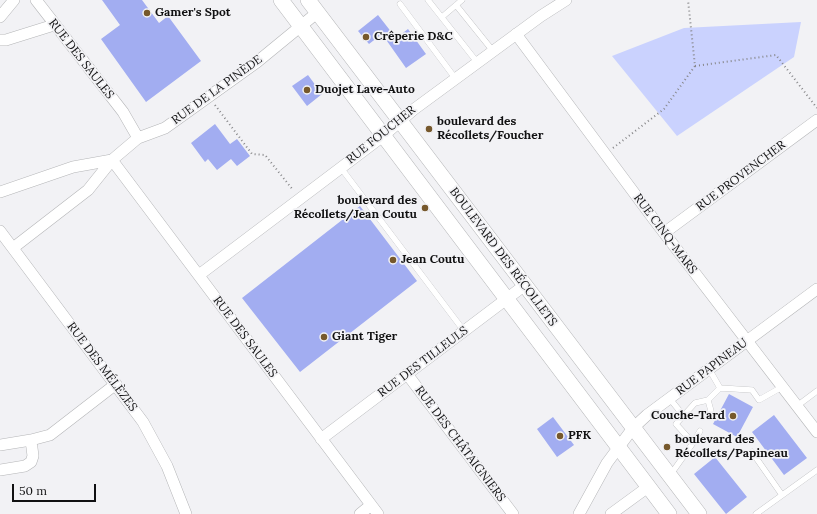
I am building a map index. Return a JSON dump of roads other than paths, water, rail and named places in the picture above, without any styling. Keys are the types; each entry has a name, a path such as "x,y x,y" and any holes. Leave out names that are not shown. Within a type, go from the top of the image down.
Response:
{"main road":[{"name":"BOULEVARD DES RÉCOLLETS","path":"281,0 669,514"},
{"name":"BOULEVARD DES RÉCOLLETS","path":"308,0 699,514"}],"street":[{"path":"0,17 14,0"},
{"name":"RUE DES SAULES","path":"36,0 122,112 138,138"},
{"name":"RUE FOUCHER","path":"199,275 383,136 400,121 477,62 566,0"},
{"name":"RUE DE LA PINÈDE","path":"13,248 88,190 112,160 138,138 165,128 257,62 318,12"},
{"path":"0,40 6,40 54,25"},
{"name":"RUE CINQ-MARS","path":"516,34 664,233 817,432"},
{"name":"RUE PROVENCHER","path":"664,233 817,120"},
{"path":"0,192 73,167 112,160"},
{"name":"RUE DES SAULES","path":"112,160 375,510"},
{"name":"RUE DES MÉLÈZES","path":"0,231 116,384 152,436 174,481 186,514"},
{"name":"RUE DES TILLEULS","path":"321,439 525,285"},
{"name":"RUE PAPINEAU","path":"579,514 618,447 633,428 670,398 817,289"},
{"name":"RUE DES CHÂTAIGNIERS","path":"407,374 513,514"},
{"path":"0,445 50,435 116,384"},
{"path":"0,470 25,466 31,462 33,456 31,440"},
{"path":"611,514 648,487"},
{"path":"360,514 375,510"}],"lane":[{"path":"428,0 477,62"},
{"path":"442,17 462,0"},
{"path":"400,4 456,78"},
{"path":"456,5 493,51"},
{"path":"341,168 464,331"},
{"path":"709,369 720,388"},
{"path":"693,444 676,424 695,403 708,400 720,388 752,390 759,400 782,387"},
{"path":"797,406 817,391"},
{"path":"670,398 683,415"},
{"path":"707,416 711,411 708,400"},
{"path":"669,475 693,444 700,431"},
{"path":"752,452 782,495"},
{"path":"756,514 817,470"}],"place":[{"name":"Gamer's Spot","path":"147,13"},
{"name":"Crêperie D&C","path":"366,37"},
{"name":"Duojet Lave-Auto","path":"307,90"},
{"name":"boulevard des Récollets/Foucher","path":"429,129"},
{"name":"boulevard des Récollets/Jean Coutu","path":"425,208"},
{"name":"Jean Coutu","path":"393,260"},
{"name":"Giant Tiger","path":"324,337"},
{"name":"Couche-Tard","path":"733,416"},
{"name":"PFK","path":"560,436"},
{"name":"boulevard des Récollets/Papineau","path":"667,447"}]}
